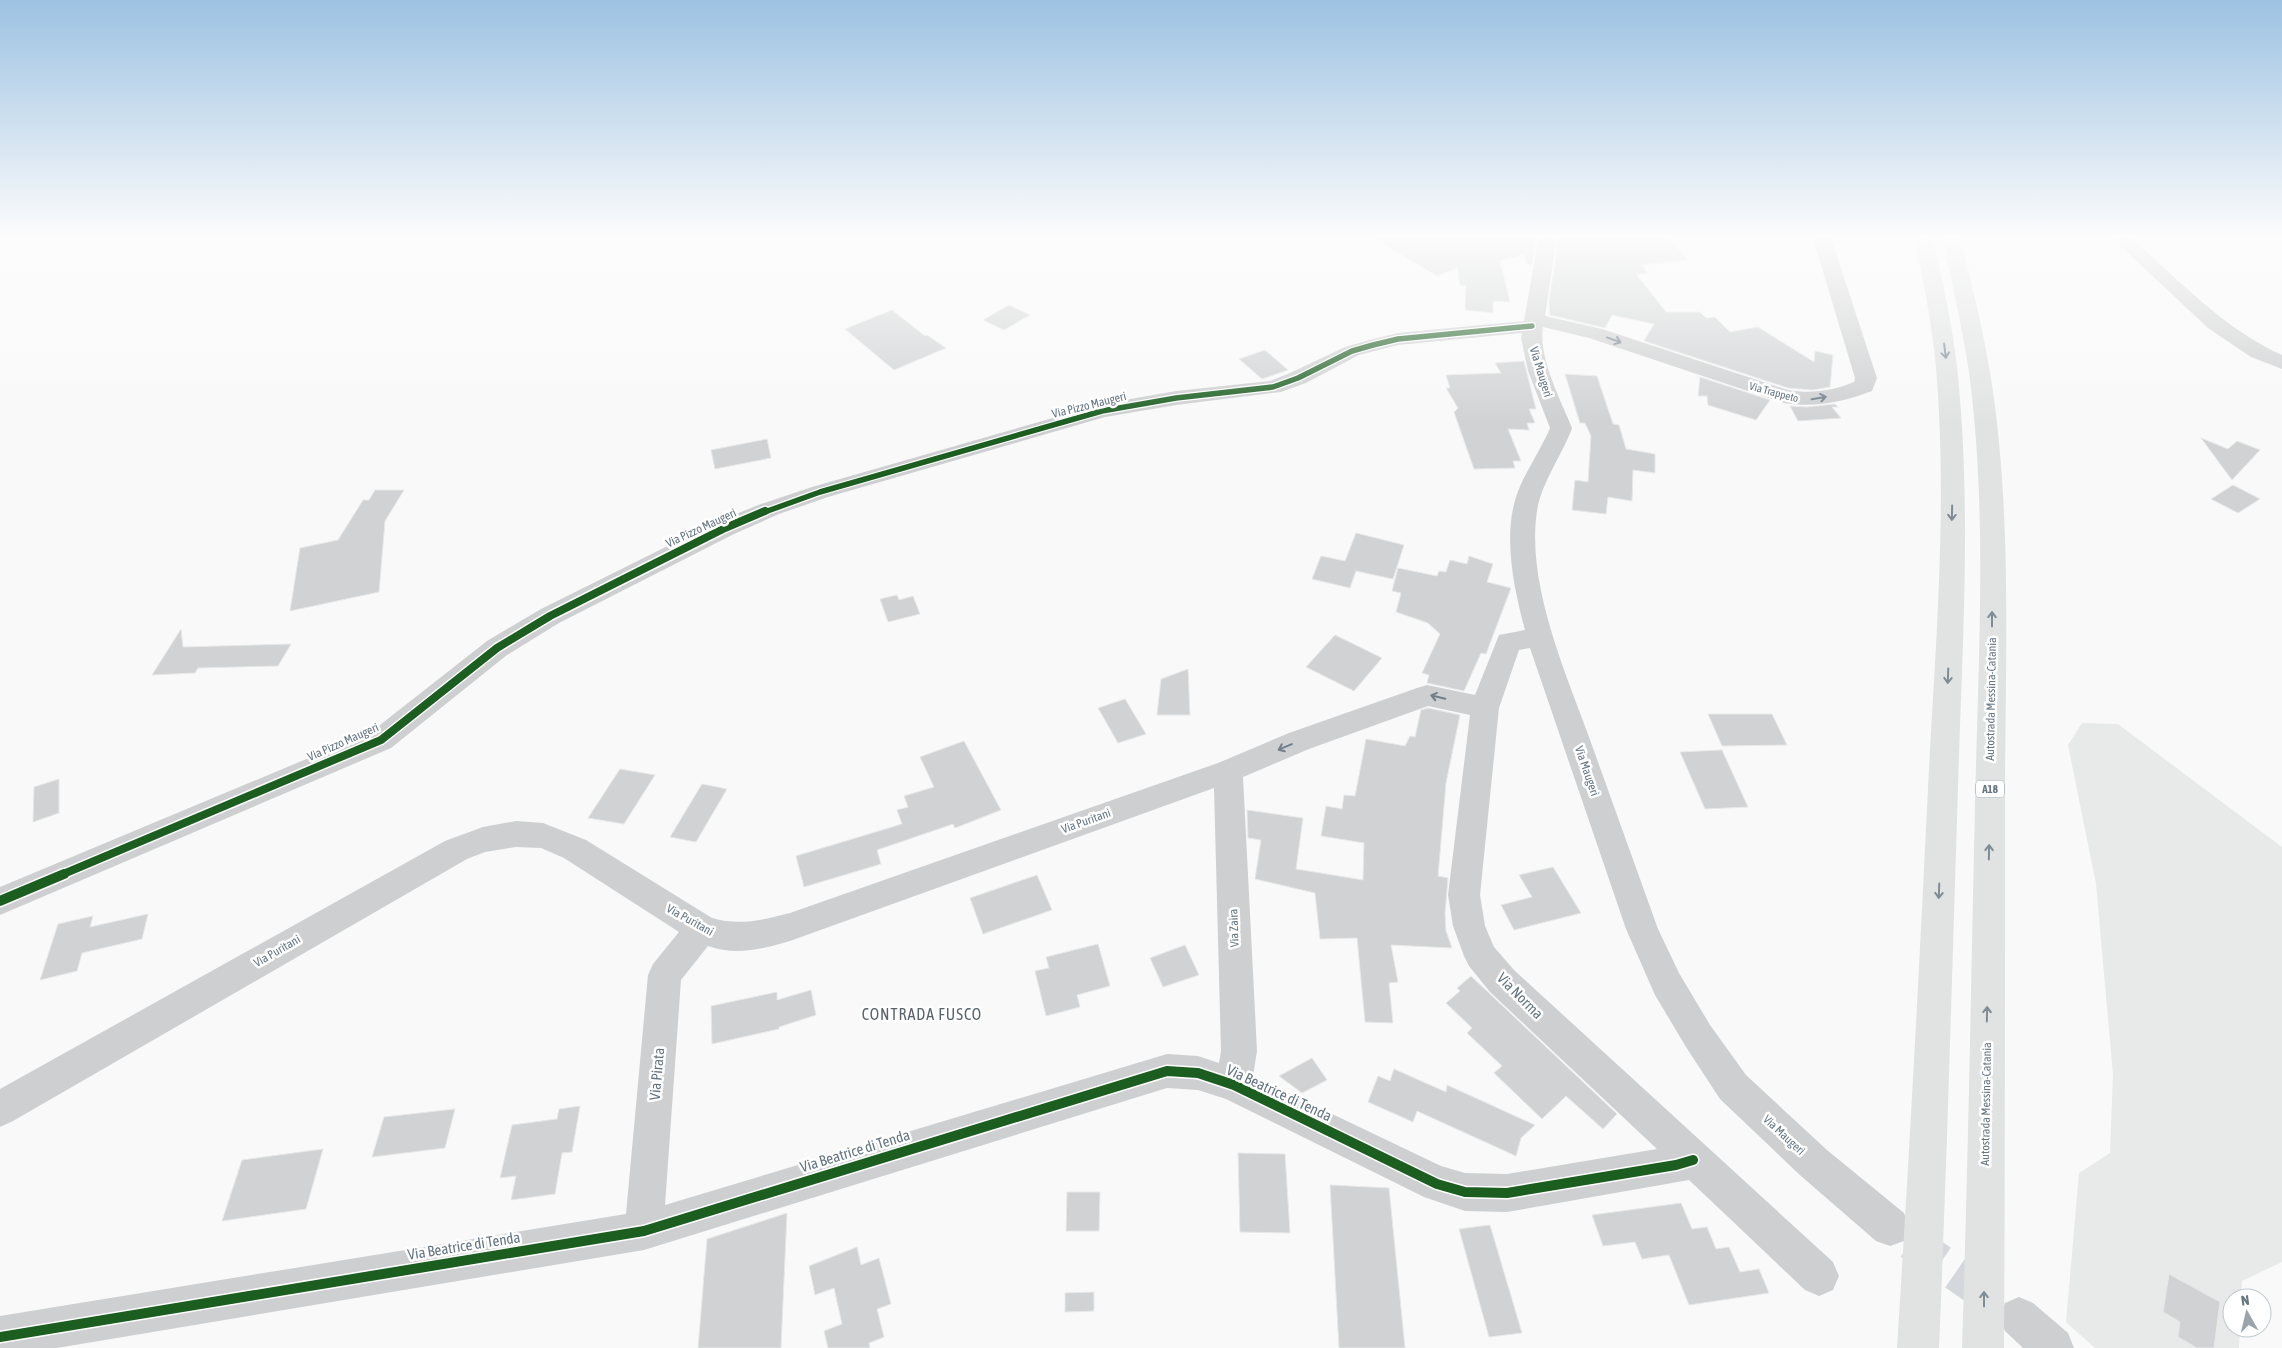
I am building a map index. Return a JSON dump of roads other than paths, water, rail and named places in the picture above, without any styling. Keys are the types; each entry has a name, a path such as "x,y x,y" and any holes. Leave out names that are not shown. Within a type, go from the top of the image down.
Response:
{"highway":[{"path":"1918,1348 1928,1158 1949,643 1954,471 1950,386 1938,298"},
{"name":"Autostrada Messina-Catania","path":"1966,298 1982,392 1991,480 1992,656 1983,1348"}],"street":[{"name":"Via Maugeri","path":"1537,298 1532,331 1548,399 1561,428 1528,497 1523,519 1528,591 1540,637 1642,929 1667,984 1698,1036 1733,1087 1814,1163 1890,1227"},
{"name":"Via Trappeto","path":"1532,331 1595,334 1784,396 1816,400 1864,386 1866,378 1841,298"},
{"path":"2187,298 2223,331 2250,348 2282,363"},
{"name":"Via Pizzo Maugeri","path":"0,901 381,740 497,648 550,616 725,528 770,509 820,492 1102,412 1176,398 1273,387 1298,378 1352,351 1398,339 1473,333 1508,338 1532,331"},
{"name":"Via Norma","path":"1528,591 1485,708 1464,896 1469,926 1482,956 1502,981 1819,1276"},
{"path":"1508,642 1540,637"},
{"name":"Via Puritani","path":"0,1109 456,850 483,840 516,834 543,836 575,849 701,930 721,937 754,937 790,927 1228,771 1299,741 1428,695 1485,708"},
{"name":"Via Zaira","path":"1228,771 1239,1051 1234,1084"},
{"name":"Via Pirata","path":"644,1231 665,975 701,930"},
{"name":"Via Beatrice di Tenda","path":"0,1337 644,1231 1166,1071 1198,1073 1234,1084 1437,1184 1465,1192 1507,1193 1676,1165 1693,1160"},
{"path":"2019,1317 2053,1348"}],"tunnel":[{"path":"1911,1242 1995,1300"}],"district":[{"name":"CONTRADA FUSCO","path":"922,1014"}]}
